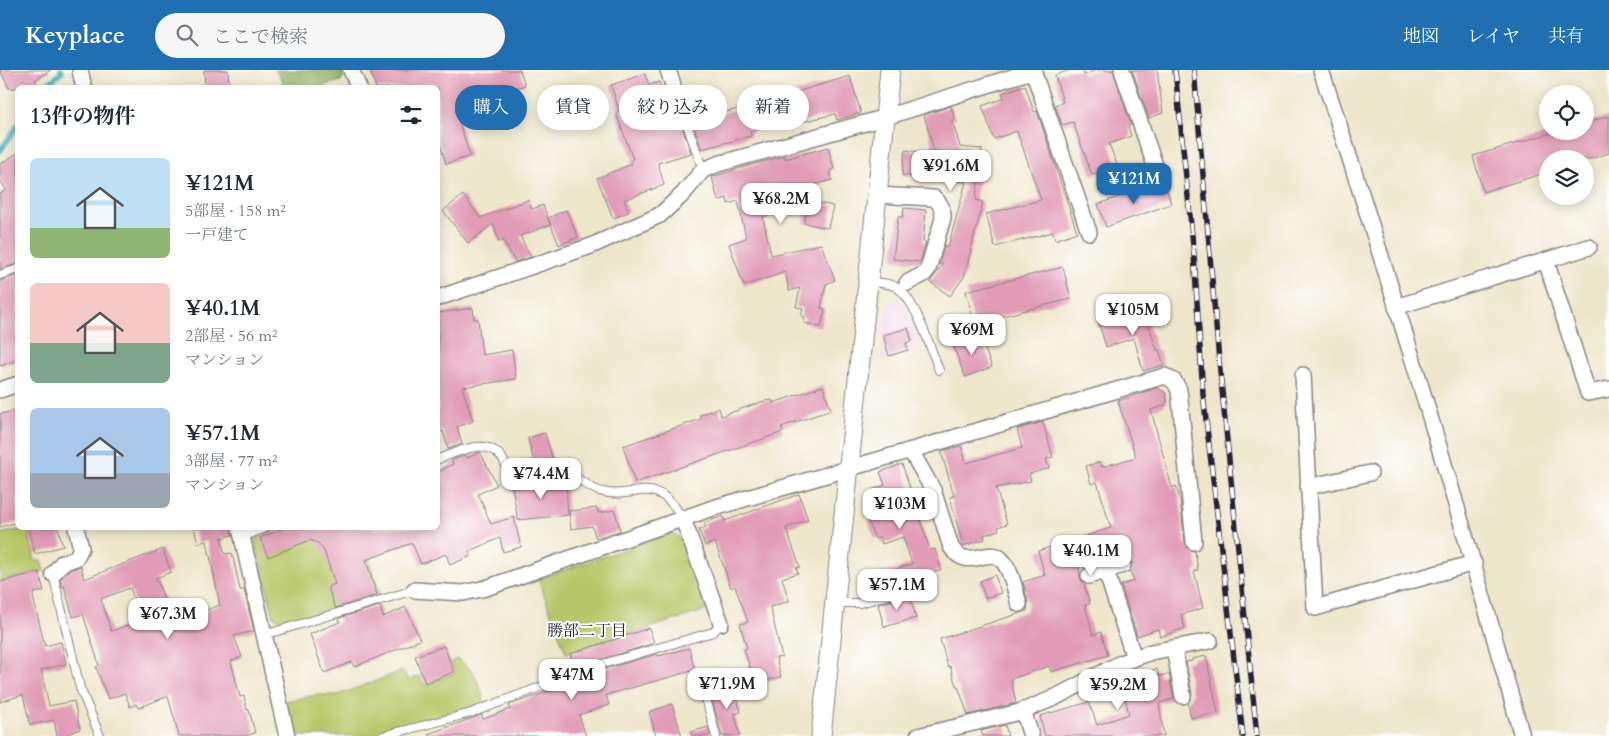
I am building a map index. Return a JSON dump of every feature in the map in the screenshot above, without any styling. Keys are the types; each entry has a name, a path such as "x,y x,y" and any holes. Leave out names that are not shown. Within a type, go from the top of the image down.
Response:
{"street":[{"path":"80,70 83,85"},
{"path":"351,70 358,85"},
{"path":"668,70 672,85"},
{"path":"821,736 866,282 883,118 890,70"},
{"path":"440,297 590,246 660,215 703,170 718,164 883,118 1034,70 1089,232"},
{"path":"1122,70 1160,180"},
{"path":"1321,70 1359,184 1474,563 1522,736"},
{"path":"876,195 934,198 940,203 943,211 943,218 931,264 924,274 907,283"},
{"path":"1396,307 1546,262 1589,247"},
{"path":"1546,262 1588,394 1609,389"},
{"path":"1302,375 1315,608 1474,563"},
{"path":"414,590 463,593 486,588 683,519 1165,376 1174,381 1179,390 1194,542"},
{"path":"0,390 15,385"},
{"path":"911,451 933,490 951,546 956,554 969,560 994,555 1001,558 1005,564 1019,604"},
{"path":"1308,488 1370,473"},
{"path":"683,519 721,623"},
{"path":"53,574 62,563 76,558 82,548 77,530"},
{"path":"241,532 264,635 283,735"},
{"path":"1088,576 1123,565"},
{"path":"1106,571 1134,658"},
{"path":"918,736 1023,710 1054,698 1134,658 1210,640"},
{"path":"1174,648 1183,696"},
{"path":"1023,710 1031,736"}],"lane":[{"path":"688,130 703,170"},
{"path":"0,275 15,270"},
{"path":"866,282 892,285 900,289 922,327 939,370"},
{"path":"440,458 483,446 493,449 502,458 510,478 514,482 565,476 574,478 598,491 610,493 641,490 656,492 667,498 683,519"},
{"path":"53,574 80,688 100,736"},
{"path":"834,604 860,603 920,587"},
{"path":"264,635 414,590"},
{"path":"384,736 471,713 599,665 713,632 721,623"},
{"path":"704,691 716,736"}],"shaded area":[{"path":"901,299 917,332 908,353 881,362 887,304"}],"green space":[{"path":"275,70 341,70 344,76 341,81 326,85 283,85 282,80"},
{"path":"27,530 35,561 41,560 44,571 0,581 0,534"},
{"path":"274,530 360,530 380,596 287,623 274,617 254,538"},
{"path":"672,533 680,538 707,610 566,653 538,579"},
{"path":"457,659 473,673 479,684 485,705 370,736 295,736 286,701 317,695 338,695 403,671 409,680 419,676 424,685 455,673 451,662"}],"building":[{"path":"0,70 51,70 35,80 38,85 15,85 15,88 9,88"},
{"path":"204,70 228,70 229,85 205,85"},
{"path":"370,70 520,70 525,85 455,85 455,130 462,130 470,156 446,164 440,144 440,85 375,85"},
{"path":"1071,70 1083,70 1084,75 1097,70 1113,70 1131,125 1128,126 1131,136 1109,144 1118,167 1092,175 1073,122 1062,125 1055,105 1063,102 1055,75"},
{"path":"1132,70 1157,70 1163,113 1149,118"},
{"path":"645,74 649,85 619,85 619,111 611,85"},
{"path":"850,76 861,113 837,120 835,114 809,120 809,88"},
{"path":"659,82 660,85 649,85"},
{"path":"1025,85 1034,112 1037,111 1077,232 1055,240 1053,232 995,247 986,214 1041,200 1017,131 994,139 982,106 1004,98 1002,93"},
{"path":"951,106 955,119 952,120 960,147 982,149 976,200 983,202 964,277 950,296 930,282 943,264 939,264 944,246 948,247 966,182 902,175 905,150 935,154 924,115"},
{"path":"737,109 737,130 757,130 750,132 751,136 702,149 695,130 727,130 727,112"},
{"path":"1609,116 1609,153 1594,158 1594,150 1539,150 1539,175 1483,192 1473,156 1539,137 1539,140 1594,140 1594,120"},
{"path":"622,130 683,130 691,153 658,163 664,185 624,200 629,212 613,218 597,178 632,164 630,161 633,159"},
{"path":"828,147 834,169 830,170 832,180 778,195 833,206 828,228 804,223 808,204 763,217 771,255 821,244 835,280 826,284 821,308 825,309 821,327 804,323 805,317 801,316 803,308 796,307 800,288 789,291 785,272 744,286 729,244 746,238 738,201 728,204 727,198 718,201 712,177 785,156 785,159"},
{"path":"15,155 15,265 0,269 0,194 6,190 0,180 0,164"},
{"path":"1153,186 1159,189 1166,187 1171,204 1106,227 1098,204"},
{"path":"463,195 480,218 528,200 532,209 543,205 550,225 520,236 531,257 515,262 503,240 499,242 493,224 468,243 443,211"},
{"path":"904,208 926,210 923,242 926,242 920,262 893,259 898,217 903,217"},
{"path":"566,210 578,237 559,245 548,218"},
{"path":"1063,267 1071,299 974,323 966,291"},
{"path":"15,276 15,361 0,366 0,281"},
{"path":"1143,307 1164,365 1143,371 1134,338 1106,347 1098,321"},
{"path":"473,308 474,319 478,319 482,355 512,350 516,379 462,387 473,421 457,427 462,444 448,449 443,431 440,432 440,313"},
{"path":"908,328 912,341 906,343 908,350 889,356 883,335"},
{"path":"979,335 992,367 965,377 953,345"},
{"path":"823,386 831,410 781,427 783,432 635,483 623,446 701,419 700,415 719,408 721,416 764,401 772,400 773,403"},
{"path":"1157,388 1165,392 1167,401 1164,406 1151,410 1172,488 1176,486 1180,500 1185,543 1190,550 1195,551 1198,570 1194,571 1203,608 1181,615 1185,628 1160,637 1158,629 1137,636 1121,585 1134,581 1130,571 1132,563 1124,550 1079,565 1080,578 1084,584 1090,604 1085,605 1093,635 1101,632 1108,655 1051,672 1049,666 1011,679 1016,703 968,715 950,666 948,667 940,639 1027,611 1028,602 1023,582 1045,575 1038,551 1111,528 1097,482 1091,484 1086,466 1100,462 1102,467 1136,457 1118,401"},
{"path":"15,411 15,523 0,527 0,414"},
{"path":"1043,422 1053,457 1046,459 1049,468 1029,474 1031,481 996,488 1007,524 998,527 999,530 984,535 985,539 963,546 950,497 954,496 941,451 961,446 966,463 1022,448 1017,429"},
{"path":"545,433 556,471 536,473 528,438"},
{"path":"480,452 497,485 478,494 491,524 514,517 521,547 503,552 500,538 469,551 471,556 450,565 446,554 421,564 412,543 366,560 377,595 335,608 328,587 335,584 324,551 318,543 310,540 268,557 260,538 279,530 440,530 440,471 453,464 452,460 466,455 467,458"},
{"path":"902,464 912,494 915,493 920,509 917,510 930,550 935,549 941,570 912,579 914,583 873,594 869,577 912,564 903,537 882,544 880,537 875,539 868,521 873,520 869,506 873,505 872,490 885,485 880,472"},
{"path":"566,482 568,515 518,520 512,487"},
{"path":"799,494 808,520 786,528 800,567 796,568 798,573 782,578 789,601 770,607 782,657 776,658 781,677 755,684 744,649 747,648 740,624 748,622 735,586 731,588 715,542 705,546 699,530 706,527 704,523 723,516 725,521"},
{"path":"597,508 598,513 615,510 620,531 596,538 592,526 571,529 569,511"},
{"path":"29,530 59,530 63,546 35,554"},
{"path":"195,530 231,530 232,535 221,538 225,554 232,553 240,590 244,590 254,631 234,636 242,657 231,661 240,697 244,696 255,733 245,736 179,736 168,696 138,708 136,704 130,707 125,693 108,699 96,667 99,665 83,614 73,617 64,586 62,587 60,580 68,571 81,566 84,579 163,549 171,572 156,578 167,606 171,605 177,621 220,605 207,541 198,543","holes":["130,588 139,614 136,615 139,621 111,631 101,599"]},
{"path":"39,572 44,591 34,593 33,597 45,646 61,642 66,664 41,670 49,706 74,701 80,729 63,736 57,736 54,720 30,725 23,695 0,702 0,582"},
{"path":"995,575 1001,593 985,598 980,581"},
{"path":"910,596 916,618 884,627 878,604"},
{"path":"380,606 383,617 406,607 420,640 354,667 352,662 324,673 310,634 340,622 339,618"},
{"path":"649,628 654,643 575,668 570,654"},
{"path":"444,646 454,672 425,683 415,656"},
{"path":"689,648 695,670 606,695 609,705 579,715 586,736 429,736 428,734 482,715 483,719 510,709 509,705 580,681 579,679 601,670 657,654 658,656"},
{"path":"1206,656 1218,713 1191,718 1188,703 1192,694 1186,662"},
{"path":"1157,669 1159,676 1169,674 1174,699 1159,703 1164,736 1045,736 1040,716 1089,702 1097,725 1129,714 1120,678"},
{"path":"733,684 741,712 735,714 740,736 722,736 710,692"},
{"path":"672,704 682,736 656,736 649,712"},
{"path":"1005,725 1008,736 983,736 981,731"},
{"path":"708,727 710,736 692,736 691,732"}],"waterway":[{"path":"47,85 62,72 61,70"},
{"path":"0,151 15,129"}],"railway":[{"path":"1175,70 1194,255 1203,394 1243,736"},
{"path":"1194,70 1219,361 1257,736"}],"district":[{"name":"勝部二丁目","path":"587,631"}]}
